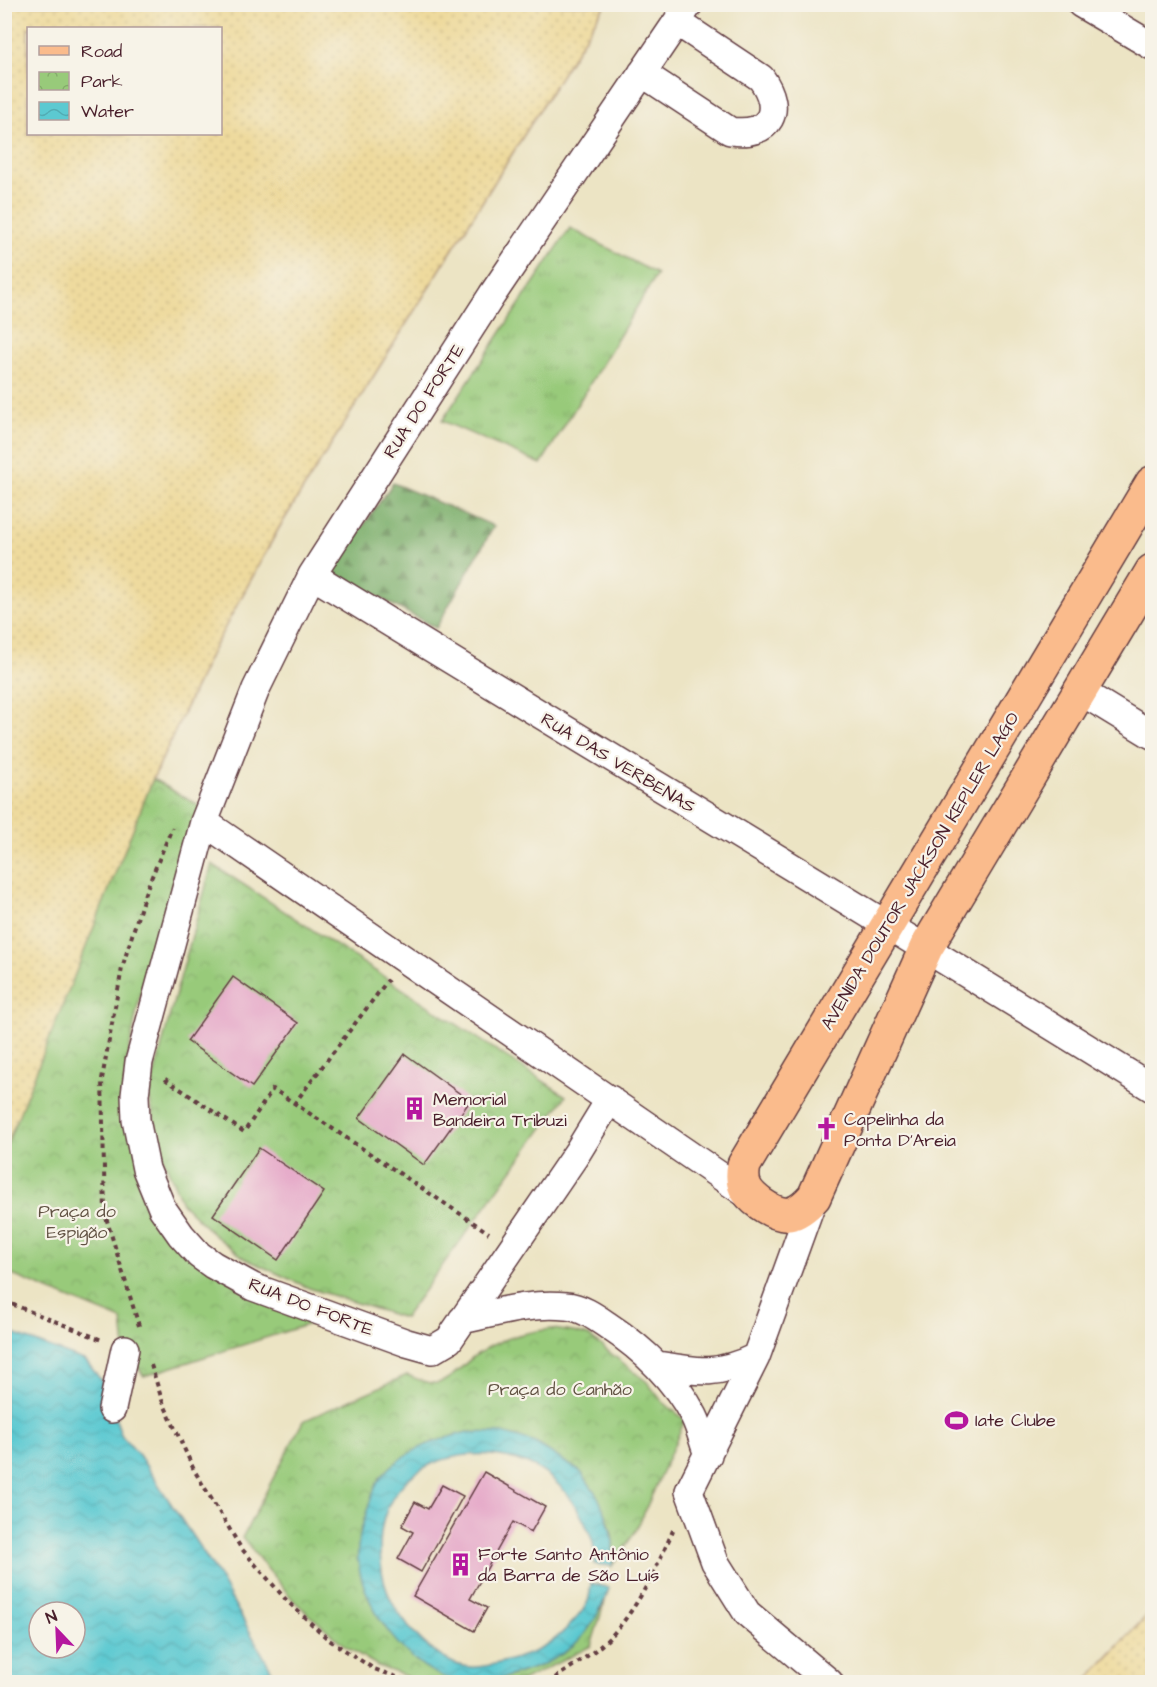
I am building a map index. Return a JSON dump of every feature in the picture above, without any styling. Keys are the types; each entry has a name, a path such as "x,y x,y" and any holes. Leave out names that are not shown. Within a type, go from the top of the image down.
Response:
{"main road":[{"name":"AVENIDA DOUTOR JACKSON KEPLER LAGO","path":"748,1195 743,1184 744,1165 1152,483"},
{"path":"748,1195 774,1213 781,1215 798,1212 814,1197 926,948 1152,571 1114,547"}],"street":[{"path":"1081,4 1152,46"},
{"path":"642,73 730,131 741,133 761,128 772,115 773,103 770,90 761,78 683,13"},
{"name":"RUA DO FORTE","path":"610,1099 577,1154 449,1340 436,1349 428,1350 253,1287 199,1255 162,1208 146,1169 136,1120 135,1095 139,1062 204,822 256,689 312,575 492,295 683,13"},
{"name":"RUA DAS VERBENAS","path":"312,575 634,773 889,925 1152,1088"},
{"path":"1080,692 1152,735"},
{"path":"204,822 748,1195"},
{"path":"814,1197 756,1357 689,1491 715,1562 747,1613 829,1683"},
{"path":"462,1320 537,1305 575,1307 588,1312 629,1339 657,1365 691,1411 708,1455"},
{"path":"112,1409 125,1349"},
{"path":"657,1365 704,1372 729,1368 756,1357"}],"path":[{"path":"294,1104 404,959"},
{"path":"139,1062 244,1132 273,1089 511,1248"},
{"path":"4,1301 125,1349"},
{"path":"555,1678 614,1633 640,1596 660,1560 689,1491"}],"green space":[{"path":"570,228 657,274 541,464 442,421"},
{"path":"393,483 494,526 436,628 331,572"},
{"name":"Praça do Espigão","path":"153,779 203,808 161,926 139,999 126,1068 162,1229 319,1321 144,1376 125,1349 122,1320 5,1272 4,1152"},
{"path":"212,864 566,1096 404,1318 309,1288 246,1259 214,1235 182,1203 162,1155 149,1096"},
{"name":"Praça do Canhão","path":"553,1329 589,1336 647,1382 662,1401 685,1420 637,1529 612,1566 612,1532 606,1514 580,1472 434,1441 360,1531 415,1659 510,1676 540,1666 567,1651 601,1609 609,1588 591,1646 520,1682 416,1680 378,1666 345,1646 294,1601 242,1538 303,1421 407,1375 430,1383 444,1381 474,1356 496,1343 534,1331"}],"sand":[{"path":"5,5 605,5 279,528 210,655 153,779 5,1152"},
{"path":"1152,1610 1152,1682 1085,1682"}],"water":[{"path":"4,1321 11,1333 86,1361 101,1380 122,1436 139,1455 218,1575 278,1682 5,1682"},
{"path":"467,1432 503,1433 536,1443 581,1472 597,1495 607,1517 613,1542 612,1566 594,1564 594,1547 591,1537 568,1495 546,1474 528,1464 508,1458 464,1455 423,1468 406,1481 393,1497 384,1518 380,1544 382,1572 387,1590 399,1614 420,1639 444,1658 457,1664 477,1667 507,1661 537,1650 555,1639 583,1610 588,1600 591,1583 609,1588 588,1630 567,1650 525,1671 501,1679 475,1683 458,1681 440,1675 422,1665 406,1652 380,1619 362,1581 358,1562 359,1541 364,1521 374,1491 383,1475 391,1466 421,1447"}],"building":[{"path":"233,977 298,1023 252,1087 187,1041"},
{"name":"Memorial Bandeira Tribuzi","path":"405,1054 470,1101 424,1165 359,1118"},
{"path":"259,1148 324,1192 278,1260 213,1215"},
{"name":"Forte Santo Antônio da Barra de São Luís","path":"484,1472 545,1507 531,1532 513,1522 470,1599 487,1608 474,1631 413,1596"},
{"name":"Forte Santo Antônio da Barra de São Luís","path":"442,1485 463,1496 421,1572 398,1559 413,1532 402,1526 415,1502 428,1509"}],"place":[{"name":"Memorial Bandeira Tribuzi","path":"415,1109"},
{"name":"Capelinha da Ponta D'Areia","path":"826,1129"},
{"name":"Iate Clube","path":"957,1420"},
{"name":"Forte Santo Antônio da Barra de São Luís","path":"460,1564"}]}
